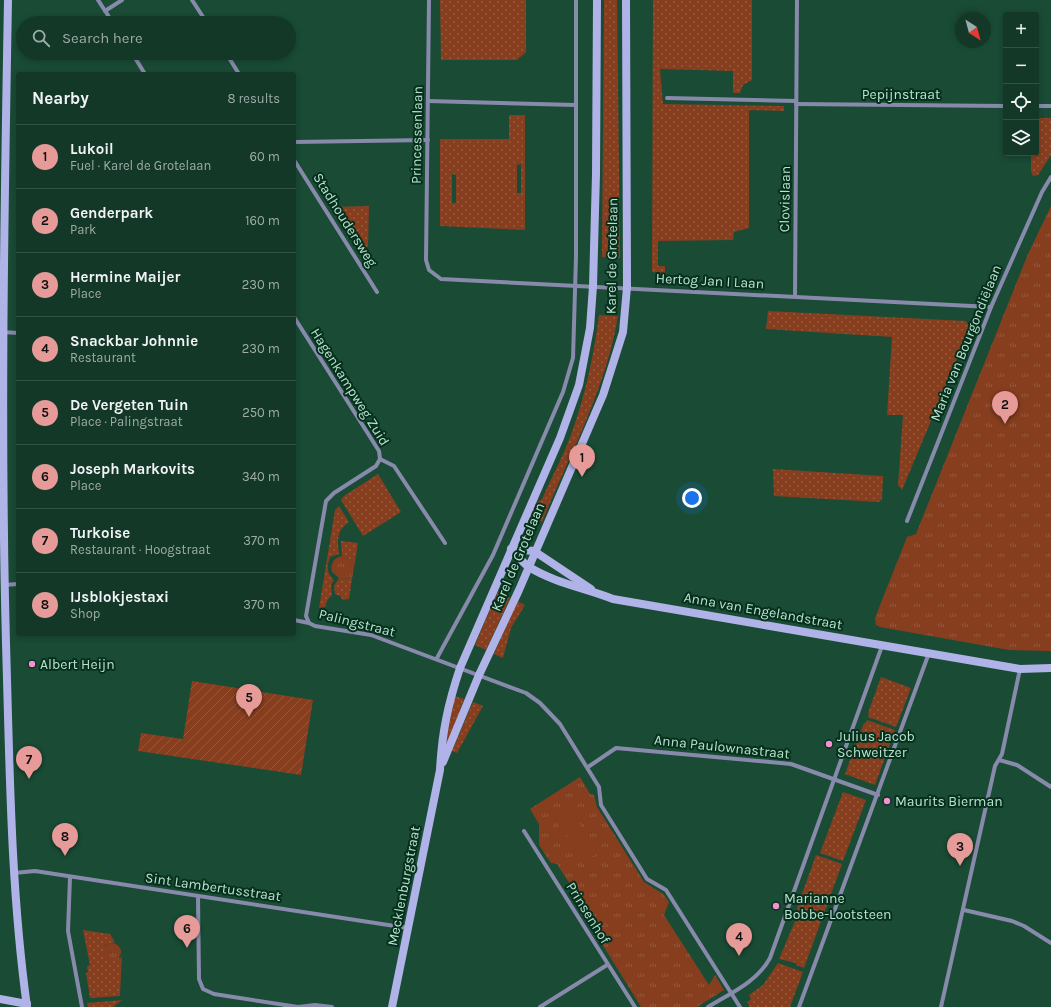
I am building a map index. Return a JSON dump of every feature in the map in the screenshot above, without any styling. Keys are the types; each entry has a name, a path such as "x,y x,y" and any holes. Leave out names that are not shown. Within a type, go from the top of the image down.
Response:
{"main road":[{"path":"0,999 27,1006 18,941 13,873 1,496 2,219 8,0"},
{"name":"Karel de Grotelaan","path":"460,668 497,587 511,549 560,438 579,385 590,328 593,286 596,174 597,0"},
{"name":"Karel de Grotelaan","path":"479,675 603,395 623,332 627,287 626,0"},
{"name":"Anna van Engelandstraat","path":"511,549 534,551 594,591"},
{"name":"Anna van Engelandstraat","path":"511,549 528,566 571,586 594,591 613,599 929,652 1020,669 1051,668"},
{"name":"Mecklenburgstraat","path":"392,1007 440,770 442,737 452,691 460,668"},
{"name":"Mecklenburgstraat","path":"440,770 479,675"}],"street":[{"path":"98,0 108,16"},
{"path":"105,11 122,0"},
{"path":"192,0 202,16"},
{"name":"Princessenlaan","path":"429,0 426,260 429,270"},
{"name":"Karel de Grotelaan","path":"437,658 493,555 563,392 574,353 576,0"},
{"name":"Clovislaan","path":"795,296 797,0"},
{"path":"136,60 144,72"},
{"path":"230,60 238,72"},
{"path":"666,98 796,103"},
{"path":"428,101 576,105"},
{"name":"Pepijnstraat","path":"796,103 1003,106"},
{"path":"1039,106 1051,106"},
{"path":"296,142 428,140"},
{"name":"Stadhoudersweg","path":"296,163 377,292"},
{"name":"Maria van Bourgondiëlaan","path":"907,520 991,307 1042,192 1051,177"},
{"name":"Hertog Jan I Laan","path":"429,270 441,278 991,307"},
{"name":"Hagenkampweg Zuid","path":"296,320 379,451 380,459 394,466 445,543"},
{"path":"1,332 16,333"},
{"path":"309,623 306,616 326,501 334,493 376,466 380,459"},
{"path":"4,585 16,584"},
{"name":"Palingstraat","path":"296,620 315,626 371,635 437,658 526,693 540,703 560,724 588,767 599,787 601,805 647,879 666,890 740,1007"},
{"path":"708,1007 757,976 764,969 770,958 882,645"},
{"path":"799,1007 878,795 929,652"},
{"path":"941,1007 964,910 995,766 1002,754 1020,669"},
{"name":"Anna Paulownastraat","path":"588,767 616,748 791,764 878,795"},
{"path":"999,760 1017,765 1051,787"},
{"name":"Prinsenhof","path":"524,830 607,965 635,1007"},
{"name":"Sint Lambertusstraat","path":"13,873 35,872 198,897 217,898 409,928"},
{"path":"70,877 68,931 82,1007"},
{"path":"198,897 199,979 203,989 214,994 298,1007 315,1005 332,1007"},
{"path":"964,910 1012,921 1024,926 1051,943"},
{"path":"540,1007 607,965"}],"green space":[{"path":"440,0 526,0 526,52 517,60 441,60"},
{"path":"604,0 617,0 620,258 602,257"},
{"path":"653,0 752,0 752,80 743,85 740,93 733,93 733,71 660,69 663,104 784,106 784,111 749,110 749,228 734,232 733,240 658,241 658,266 665,266 665,273 652,272"},
{"path":"509,115 525,115 525,230 440,226 440,139 509,139","holes":["521,164 521,193 517,193 517,165","452,174 456,175 456,203 452,203"]},
{"path":"1039,118 1051,118 1051,155 1038,175 1033,176 1031,171 1031,156 1039,156"},
{"path":"369,206 368,247 356,247 331,207"},
{"path":"1051,206 1051,651 1009,650 880,627 876,625 875,618 907,537 916,534 1028,254"},
{"path":"768,311 966,321 970,328 902,490 898,485 903,415 887,415 892,337 766,329"},
{"path":"599,315 618,316 605,369 586,421 542,522 530,516 533,506 542,499 570,438 589,373"},
{"path":"773,469 883,476 882,499 879,502 774,496"},
{"path":"378,474 401,512 363,536 341,500 344,496"},
{"path":"339,506 349,522 340,532 338,544 339,554 330,557 328,563 328,572 334,580 331,585 332,595 328,599 325,607 319,608 335,510"},
{"path":"341,541 358,543 355,562 342,556"},
{"path":"342,556 355,562 352,579 339,578 332,572 333,561"},
{"path":"339,578 352,579 349,599 343,600 340,596 335,594 334,586"},
{"path":"498,591 510,598 486,650 475,645"},
{"path":"517,601 525,605 511,628 503,658 494,654"},
{"path":"881,677 911,688 896,727 868,717 868,713"},
{"path":"192,681 313,700 301,775 138,751 141,733 183,739"},
{"path":"455,696 464,699 449,740 445,744"},
{"path":"473,702 483,706 457,753 452,751"},
{"path":"867,720 895,730 875,785 845,774 864,723 866,723"},
{"path":"580,777 590,794 594,795 597,807 644,882 663,894 669,902 664,915 709,985 715,975 724,990 697,1007 641,1007 599,939 601,934 590,916 583,915 573,898 575,892 557,864 551,863 539,845 539,824 530,809"},
{"path":"843,792 866,800 843,861 820,853"},
{"path":"573,809 581,827 599,852 586,860 574,840 560,832 556,816"},
{"path":"816,855 842,864 804,968 796,965 796,963 779,959 799,912 797,908"},
{"path":"83,930 110,934 115,942 105,945 104,955 121,958 122,954 120,996 90,998 86,973 88,972 87,966 90,965"},
{"path":"108,943 116,943 121,948 119,959 116,961 108,961 103,956 103,948"},
{"path":"778,963 803,972 790,1007 750,1007 747,1002 751,999 749,995 763,985"},
{"path":"122,1000 113,1007 88,1007 87,1003"}],"place":[{"name":"Genderpark","path":"1005,424"},
{"name":"Lukoil","path":"582,477"},
{"name":"Albert Heijn","path":"32,664"},
{"name":"De Vergeten Tuin","path":"249,717"},
{"name":"Julius Jacob Schweitzer","path":"829,744"},
{"name":"Turkoise","path":"29,779"},
{"name":"Maurits Bierman","path":"887,801"},
{"name":"IJsblokjestaxi","path":"65,856"},
{"name":"Hermine Maijer","path":"960,866"},
{"name":"Marianne Bobbe-Lootsteen","path":"776,906"},
{"name":"Joseph Markovits","path":"187,948"},
{"name":"Snackbar Johnnie","path":"739,956"}]}
